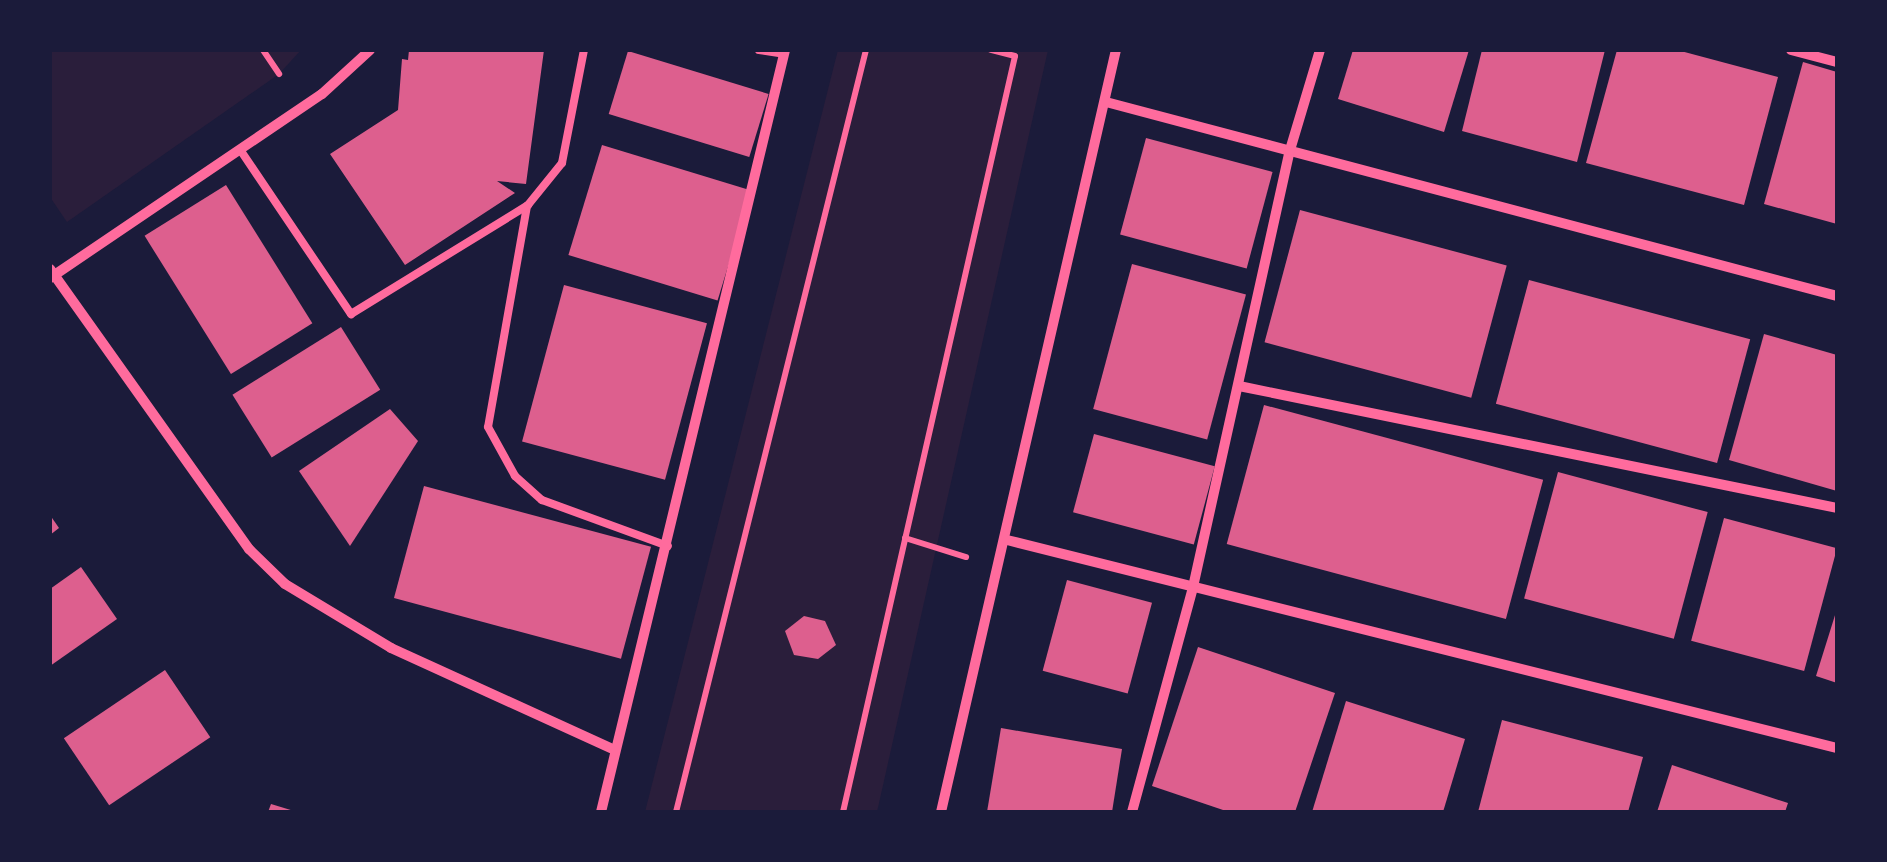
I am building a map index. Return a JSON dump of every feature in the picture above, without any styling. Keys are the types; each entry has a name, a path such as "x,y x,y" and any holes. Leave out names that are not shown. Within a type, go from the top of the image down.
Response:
{"street":[{"path":"370,50 242,151 51,274 249,548 285,584 392,648 615,750"},
{"path":"941,812 1007,540 1116,50"},
{"path":"1132,812 1193,587 1290,150 1320,50"},
{"path":"1791,50 1837,62"},
{"path":"600,812 668,546 785,52"},
{"path":"1106,102 1837,296"},
{"path":"1240,386 1837,508"},
{"path":"1007,540 1837,748"}],"lane":[{"path":"242,151 351,314 528,205 562,162 584,50"},
{"path":"759,50 785,52"},
{"path":"528,205 488,426 515,476 542,500 668,546"}],"path":[{"path":"262,50 279,74"},
{"path":"676,812 866,50"},
{"path":"842,812 1017,53 991,50"},
{"path":"905,538 1001,566"}],"shaded area":[{"path":"50,50 301,50 279,74 67,222 50,197"},
{"path":"838,50 1048,50 877,812 645,812"}],"building":[{"path":"409,50 544,50 526,184 497,181 515,193 405,265 330,154 398,110 402,59 408,60"},
{"path":"1353,50 1469,50 1444,132 1338,99"},
{"path":"1482,50 1605,50 1577,162 1462,131"},
{"path":"1617,50 1677,50 1778,77 1744,205 1586,163"},
{"path":"628,51 769,94 749,157 609,114"},
{"path":"1803,62 1837,72 1837,224 1764,204"},
{"path":"1146,138 1273,172 1247,268 1120,235"},
{"path":"602,145 751,191 718,301 568,255"},
{"path":"226,185 312,323 231,374 145,236"},
{"path":"1300,210 1507,265 1471,398 1265,342"},
{"path":"1132,264 1246,295 1207,439 1093,409"},
{"path":"1529,280 1750,339 1717,463 1496,404"},
{"path":"564,285 707,323 665,480 522,441"},
{"path":"341,327 380,390 272,458 232,395"},
{"path":"1764,334 1837,355 1837,491 1729,460"},
{"path":"1264,405 1543,480 1506,619 1227,544"},
{"path":"390,409 418,441 350,546 299,471"},
{"path":"1094,434 1215,466 1194,545 1073,512"},
{"path":"1558,472 1708,512 1674,639 1524,599"},
{"path":"424,486 651,547 621,659 394,598"},
{"path":"50,515 59,528 50,535"},
{"path":"1724,518 1837,548 1804,671 1691,641"},
{"path":"81,567 117,619 50,666 50,589"},
{"path":"1067,580 1152,603 1128,694 1043,671"},
{"path":"1837,612 1837,683 1816,676"},
{"path":"804,616 825,621 836,645 818,659 794,655 785,631"},
{"path":"1198,647 1335,693 1295,812 1229,812 1152,786"},
{"path":"165,670 210,737 109,805 64,738"},
{"path":"1346,701 1465,739 1443,812 1312,812"},
{"path":"1502,720 1643,757 1628,812 1478,812"},
{"path":"1001,728 1122,749 1112,812 987,812"},
{"path":"1672,765 1788,803 1785,812 1657,812"},
{"path":"271,804 294,811 294,812 268,812"}]}
